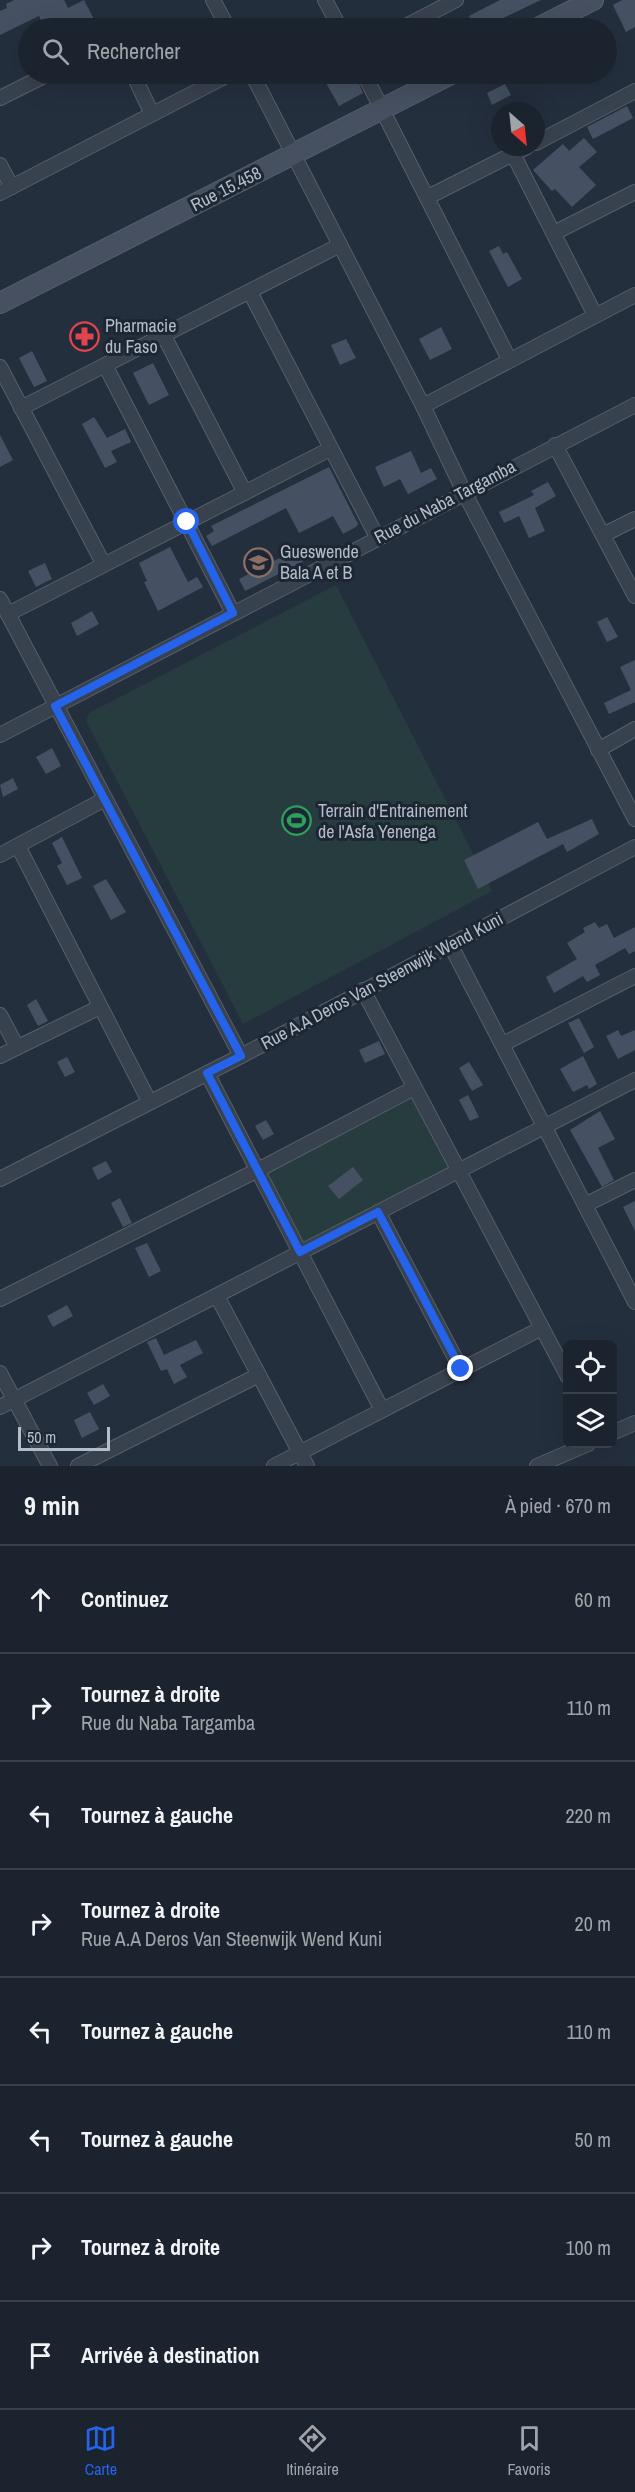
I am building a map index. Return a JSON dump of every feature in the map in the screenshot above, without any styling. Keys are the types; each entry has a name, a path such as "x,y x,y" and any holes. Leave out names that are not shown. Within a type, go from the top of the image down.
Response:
{"main road":[{"path":"558,18 593,0"},
{"name":"Rue 15.458","path":"0,303 432,84"}],"street":[{"path":"213,0 223,18"},
{"path":"325,0 335,18"},
{"path":"421,18 456,0"},
{"path":"0,98 28,84"},
{"path":"138,84 152,114"},
{"path":"0,165 6,190 210,84"},
{"path":"257,84 423,406 464,492 635,819"},
{"path":"369,84 509,359"},
{"path":"545,137 635,91"},
{"path":"428,197 509,156"},
{"path":"514,156 595,315"},
{"path":"554,233 635,192"},
{"path":"21,408 340,245"},
{"path":"250,292 377,537"},
{"path":"423,406 635,295"},
{"path":"164,336 244,493"},
{"path":"105,365 233,613"},
{"path":"0,367 104,565"},
{"name":"Rue du Naba Targamba","path":"0,735 377,537 635,405"},
{"path":"555,445 635,596"},
{"path":"8,614 330,449"},
{"path":"603,535 635,519"},
{"path":"0,599 241,1056"},
{"path":"598,750 635,729"},
{"path":"0,855 105,799"},
{"path":"18,846 149,1101"},
{"name":"Rue A.A Deros Van Steenwijk Wend Kuni","path":"0,1179 241,1056 635,847"},
{"path":"450,944 635,1302"},
{"path":"503,1044 635,976"},
{"path":"363,990 563,1369"},
{"path":"0,1056 100,1007"},
{"path":"0,1014 17,1047"},
{"path":"207,1073 382,1410"},
{"path":"0,1407 635,1080"},
{"path":"0,1299 258,1170 414,1088"},
{"path":"585,1205 635,1180"},
{"path":"378,1212 461,1369"},
{"path":"217,1296 307,1466"},
{"path":"274,1466 542,1328"},
{"path":"0,1374 50,1466"},
{"path":"78,1466 259,1375"},
{"path":"617,1431 635,1423"},
{"path":"537,1466 577,1448"}],"green space":[{"name":"Terrain d'Entrainement de l'Asfa Yenenga","path":"336,585 492,891 243,1024 86,721 89,713"},
{"path":"409,1093 448,1168 301,1245 262,1169"}],"building":[{"path":"14,0 64,0 68,8 84,0 93,18 40,18 39,16 18,18 18,26 0,35 0,11 7,8 6,4"},
{"path":"500,0 541,0 503,18 470,18 469,16"},
{"path":"622,0 635,0 635,27 626,32 613,5"},
{"path":"327,84 359,84 363,93 339,106"},
{"path":"505,84 511,95 498,102 491,103 487,93"},
{"path":"627,106 633,118 593,139 587,127"},
{"path":"584,138 597,152 579,167 596,185 572,207 555,189 552,191 533,170 563,144 569,151"},
{"path":"499,246 503,254 507,252 522,279 508,287 489,251"},
{"path":"441,327 452,349 430,360 419,339"},
{"path":"346,339 356,358 340,365 331,345"},
{"path":"32,351 47,381 34,387 19,358"},
{"path":"153,363 169,395 149,405 133,373"},
{"path":"94,417 107,438 125,429 131,442 111,451 117,462 105,468 82,424"},
{"path":"0,435 13,460 0,467"},
{"path":"411,451 421,473 431,468 437,479 408,494 400,479 384,487 375,467"},
{"path":"329,467 358,524 356,527 343,534 333,516 299,533 286,508 212,546 206,536 214,531 211,526"},
{"path":"548,482 556,496 535,508 545,531 529,538 519,516 504,523 499,512 534,495 531,491"},
{"path":"170,547 188,582 197,577 203,587 158,611 144,582 147,581 139,563"},
{"path":"297,549 304,561 245,591 239,579"},
{"path":"45,563 52,579 36,587 28,571"},
{"path":"92,611 99,624 77,636 71,623"},
{"path":"607,617 618,637 607,642 597,622"},
{"path":"635,660 635,702 609,714 604,703 631,690 620,667"},
{"path":"52,748 61,766 46,774 36,757"},
{"path":"13,778 18,789 3,797 0,785"},
{"path":"592,819 599,834 567,852 563,844 478,889 464,860 538,822 547,839"},
{"path":"62,837 82,878 67,885 57,866 62,863 52,843"},
{"path":"106,879 126,912 111,920 93,886"},
{"path":"595,922 599,928 607,924 614,938 635,927 635,951 629,954 625,948 595,965 600,975 587,982 583,976 554,993 546,977 577,959 567,943 585,932 583,928"},
{"path":"36,999 48,1021 38,1026 27,1005"},
{"path":"579,1018 594,1047 584,1053 568,1023"},
{"path":"618,1030 621,1036 635,1030 635,1050 618,1059 606,1036"},
{"path":"379,1041 385,1054 365,1063 359,1050"},
{"path":"583,1056 597,1084 589,1089 587,1085 573,1092 560,1069"},
{"path":"67,1057 75,1072 65,1077 57,1062"},
{"path":"469,1062 483,1085 472,1091 459,1068"},
{"path":"468,1095 479,1117 470,1121 459,1100"},
{"path":"600,1111 615,1139 598,1148 614,1180 602,1187 570,1130"},
{"path":"266,1120 274,1134 263,1140 255,1126"},
{"path":"106,1161 112,1172 98,1180 92,1168"},
{"path":"353,1167 363,1180 339,1199 328,1186"},
{"path":"120,1198 132,1223 123,1227 111,1203"},
{"path":"635,1201 635,1231 623,1207"},
{"path":"147,1243 161,1271 149,1277 135,1248"},
{"path":"67,1305 73,1316 53,1327 47,1316"},
{"path":"156,1338 164,1355 196,1340 203,1353 180,1365 187,1377 174,1384 167,1369 161,1371 147,1342"},
{"path":"103,1384 110,1396 94,1405 87,1393"},
{"path":"90,1412 99,1429 82,1438 74,1420"}],"place":[{"name":"Pharmacie du Faso","path":"84,336"},
{"name":"Gueswende Bala A et B","path":"259,562"},
{"name":"Terrain d'Entrainement de l'Asfa Yenenga","path":"297,821"}],"route":[{"path":"187,522 233,613 55,706 241,1056 207,1073 300,1252 378,1212 461,1369"}]}
